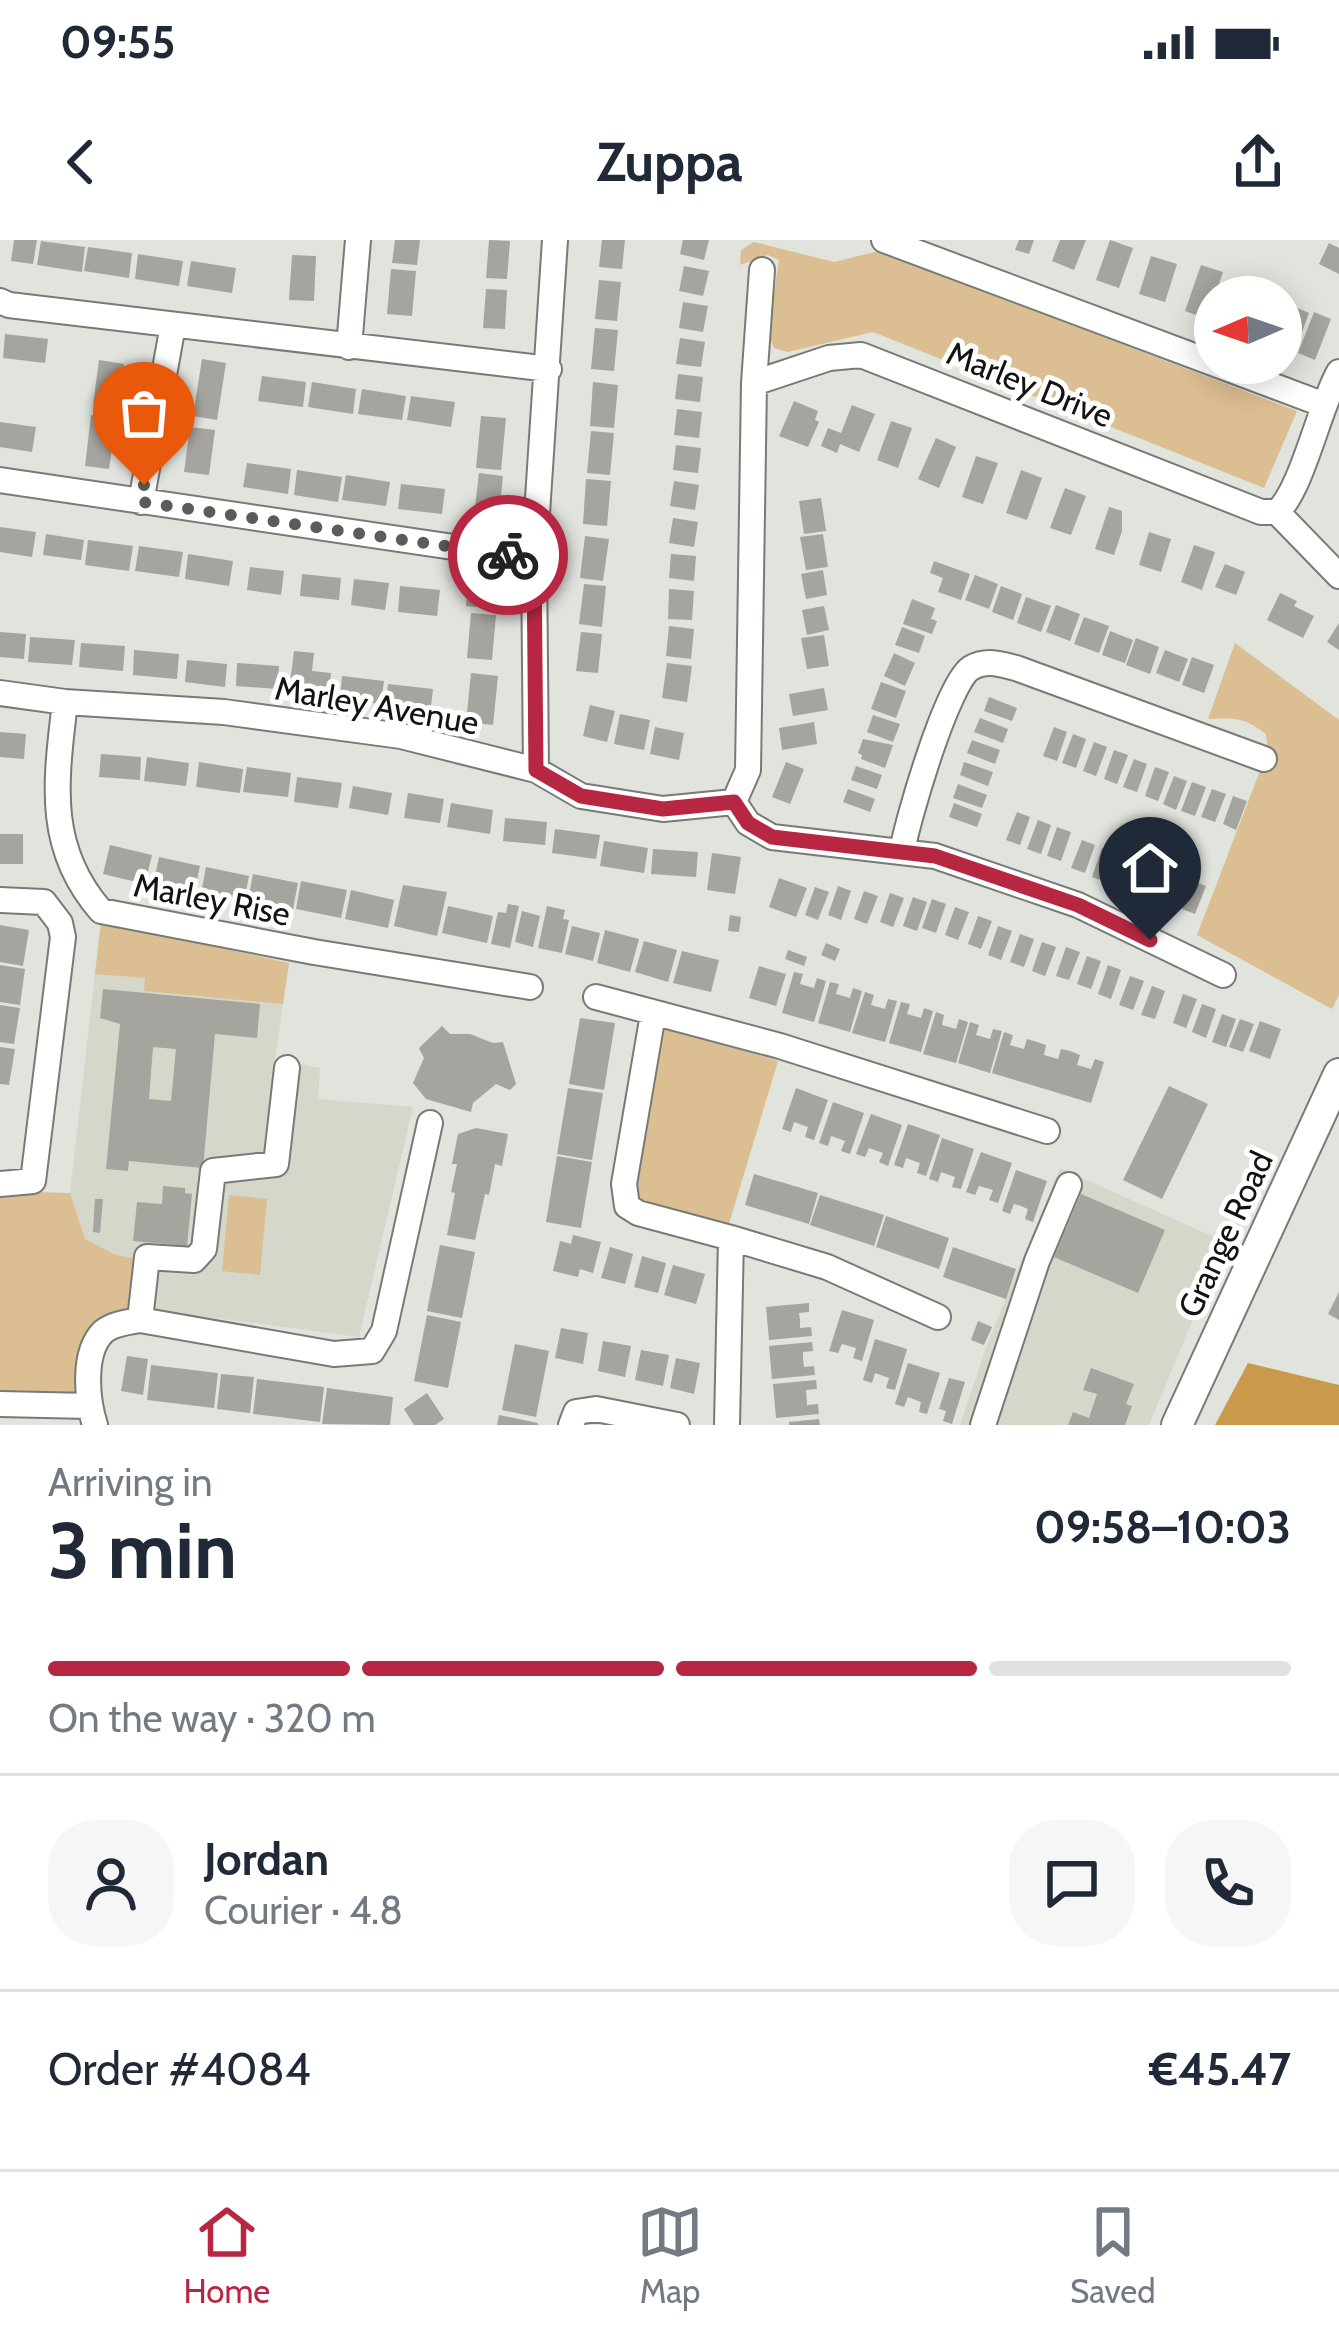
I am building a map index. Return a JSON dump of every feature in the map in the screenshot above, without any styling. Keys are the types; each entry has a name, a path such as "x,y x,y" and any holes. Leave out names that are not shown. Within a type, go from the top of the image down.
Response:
{"main road":[{"name":"Grange Road","path":"1177,1425 1339,1075"}],"street":[{"path":"349,347 358,240"},
{"path":"536,770 534,559 555,240"},
{"path":"884,240 1322,404"},
{"path":"762,270 754,382 748,770 734,802 748,823 772,837 935,856 1078,905 1223,976"},
{"path":"0,301 549,369"},
{"path":"141,502 173,325"},
{"name":"Marley Drive","path":"754,382 829,358 861,355 1261,512 1277,512"},
{"path":"1339,372 1322,404 1291,495 1277,512 1339,576"},
{"path":"0,480 534,559"},
{"path":"902,852 952,693 967,669 989,662 1264,759"},
{"name":"Marley Avenue","path":"0,692 65,702 224,712 379,733 536,770 581,796 663,809 734,802"},
{"name":"Marley Rise","path":"65,702 55,801 74,876 100,911 314,952 530,986"},
{"path":"0,900 44,902 60,923 63,937 33,1181 0,1184"},
{"path":"596,997 780,1046 1047,1131"},
{"path":"652,1014 624,1184 627,1206 827,1268 938,1317"},
{"path":"140,1320 147,1257 194,1260 204,1249 213,1171 276,1164 286,1068"},
{"path":"0,1405 92,1415 94,1345 105,1329 140,1320 334,1354 372,1351 384,1331 430,1123"},
{"path":"982,1425 1037,1261 1069,1185"},
{"path":"728,1425 731,1238"},
{"path":"571,1425 576,1412 596,1408 677,1425"}],"shaded area":[{"path":"754,242 834,262 879,251 1194,372 1194,384 1226,384 1297,411 1264,488 873,332 788,352 774,348 768,334 779,260 768,255 740,265 741,250"},
{"path":"1235,643 1339,720 1339,995 1332,1009 1197,935 1268,750 1266,734 1251,724 1208,719"},
{"path":"101,921 289,963 283,1004 144,991 145,978 95,974"},
{"path":"289,963 275,1059 320,1068 318,1099 413,1107 359,1337 133,1307 116,1255 84,1239 70,1193 96,964"},
{"path":"664,1026 778,1061 728,1227 642,1201 632,1182"},
{"path":"1060,1168 1225,1242 1149,1425 960,1425 988,1342"},
{"path":"0,1191 70,1193 85,1239 116,1255 139,1259 133,1307 101,1322 86,1340 78,1398 0,1397"},
{"path":"229,1195 267,1199 260,1275 222,1271"},
{"path":"1248,1363 1339,1385 1339,1425 1215,1425"}],"building":[{"path":"14,240 37,240 33,264 11,261"},
{"path":"395,240 420,240 417,265 392,263"},
{"path":"489,240 510,241 507,279 486,278"},
{"path":"602,240 625,240 622,269 599,267"},
{"path":"683,240 709,240 704,260 680,254"},
{"path":"1019,240 1034,240 1029,254 1015,250"},
{"path":"1060,240 1086,240 1074,270 1052,261"},
{"path":"1110,240 1133,248 1119,288 1096,280"},
{"path":"41,241 85,247 82,272 37,265"},
{"path":"1329,243 1339,248 1339,274 1319,264"},
{"path":"88,247 132,253 129,278 84,271"},
{"path":"138,254 183,261 179,286 135,279"},
{"path":"292,255 316,256 314,301 289,300"},
{"path":"1151,256 1177,264 1165,302 1139,294"},
{"path":"191,261 236,268 232,293 187,286"},
{"path":"1201,265 1223,272 1222,276 1197,276"},
{"path":"684,266 709,271 703,296 679,291"},
{"path":"391,269 416,271 412,316 387,314"},
{"path":"599,280 621,282 617,321 595,319"},
{"path":"1194,285 1194,314 1185,311"},
{"path":"486,289 507,290 505,329 483,328"},
{"path":"683,302 708,306 703,332 679,328"},
{"path":"1314,312 1331,319 1315,360 1302,355"},
{"path":"595,328 618,330 614,371 591,369"},
{"path":"5,334 48,339 45,363 3,358"},
{"path":"680,338 705,342 701,367 676,364"},
{"path":"202,359 226,363 217,420 193,416"},
{"path":"99,360 124,364 118,408 93,405"},
{"path":"678,374 703,377 700,402 675,399"},
{"path":"262,376 306,382 303,407 258,401"},
{"path":"312,382 356,389 353,414 308,407"},
{"path":"593,382 618,385 614,428 590,426"},
{"path":"362,389 406,396 402,420 358,414"},
{"path":"411,396 455,402 451,427 407,420"},
{"path":"794,401 818,411 815,420 819,422 808,447 779,436"},
{"path":"852,405 875,414 859,452 840,444 837,453 821,446 828,428 841,433"},
{"path":"677,409 702,412 699,438 674,435"},
{"path":"91,415 116,419 109,469 85,466"},
{"path":"481,416 506,418 501,470 476,468"},
{"path":"891,421 912,428 898,468 877,460"},
{"path":"0,422 36,427 32,452 0,447"},
{"path":"190,427 215,430 209,475 184,472"},
{"path":"591,431 614,433 610,475 587,473"},
{"path":"936,438 956,447 939,488 918,479"},
{"path":"676,445 701,448 698,473 673,470"},
{"path":"976,456 998,463 983,504 962,497"},
{"path":"247,463 291,469 288,494 243,487"},
{"path":"297,470 342,477 338,502 294,495"},
{"path":"1021,470 1042,478 1027,520 1006,513"},
{"path":"479,473 503,476 497,535 472,532"},
{"path":"346,475 390,482 386,506 342,500"},
{"path":"586,479 611,481 607,526 583,524"},
{"path":"674,481 699,485 695,510 670,506"},
{"path":"401,484 445,489 442,514 398,509"},
{"path":"1065,488 1086,496 1071,535 1050,528"},
{"path":"821,498 826,531 804,534 799,501"},
{"path":"1109,507 1122,511 1114,555 1095,549"},
{"path":"673,518 698,522 694,547 669,543"},
{"path":"0,527 36,532 32,557 0,552"},
{"path":"1149,532 1171,539 1161,572 1139,565"},
{"path":"46,534 84,540 81,560 43,555"},
{"path":"823,534 828,567 806,570 800,537"},
{"path":"585,536 609,539 603,581 580,578"},
{"path":"88,540 133,546 129,571 85,565"},
{"path":"1194,545 1215,552 1202,590 1181,582"},
{"path":"139,546 183,552 179,577 135,571"},
{"path":"188,554 233,561 229,586 185,579"},
{"path":"671,554 696,556 694,581 669,578"},
{"path":"934,561 970,574 961,600 938,592 943,578 930,573"},
{"path":"1225,564 1245,572 1236,595 1215,587"},
{"path":"250,567 284,571 281,595 247,590"},
{"path":"823,570 827,595 806,599 801,574"},
{"path":"302,574 341,578 339,600 300,596"},
{"path":"975,575 998,584 989,609 965,600"},
{"path":"354,579 389,583 385,610 351,605"},
{"path":"468,584 501,587 499,609 466,606"},
{"path":"584,584 606,586 602,627 579,624"},
{"path":"400,586 440,590 437,616 398,612"},
{"path":"1001,586 1022,594 1013,620 992,612"},
{"path":"669,589 694,591 692,620 668,619"},
{"path":"1280,593 1314,616 1303,638 1267,620"},
{"path":"1026,597 1051,606 1041,632 1017,623"},
{"path":"912,599 935,608 932,634 903,624"},
{"path":"1056,605 1080,614 1070,641 1046,632"},
{"path":"824,606 829,630 807,635 802,610"},
{"path":"471,613 496,615 492,660 467,658"},
{"path":"1084,617 1109,626 1099,653 1074,644"},
{"path":"1339,623 1339,650 1327,642"},
{"path":"669,626 694,629 691,659 666,656"},
{"path":"902,627 925,636 919,653 895,645"},
{"path":"1110,631 1133,640 1125,663 1102,655"},
{"path":"0,632 26,634 24,659 0,657"},
{"path":"581,632 602,634 598,673 576,671"},
{"path":"824,635 829,666 807,669 801,638"},
{"path":"30,637 75,640 72,665 28,662"},
{"path":"1136,638 1159,647 1150,674 1126,665"},
{"path":"81,643 125,646 123,671 79,667"},
{"path":"134,650 179,654 177,679 133,675"},
{"path":"1165,650 1188,659 1179,682 1156,673"},
{"path":"294,651 314,653 312,671 331,673 329,695 289,691"},
{"path":"894,653 915,663 905,686 884,676"},
{"path":"1192,657 1214,665 1204,693 1182,685"},
{"path":"187,660 227,664 225,687 185,682"},
{"path":"237,663 279,666 277,689 236,686"},
{"path":"667,663 692,666 687,702 662,698"},
{"path":"471,673 498,676 493,725 466,722"},
{"path":"342,676 384,681 381,704 340,699"},
{"path":"881,682 906,691 896,718 871,709"},
{"path":"388,684 433,689 430,714 385,709"},
{"path":"824,688 828,710 793,716 789,694"},
{"path":"989,697 1017,708 1012,721 984,711"},
{"path":"590,705 615,711 607,742 583,736"},
{"path":"620,714 650,720 644,750 614,744"},
{"path":"873,715 900,724 893,742 867,732"},
{"path":"980,718 1008,729 1003,743 974,732"},
{"path":"814,722 817,744 782,750 779,728"},
{"path":"655,727 684,733 679,760 650,754"},
{"path":"1054,727 1067,732 1057,761 1043,756"},
{"path":"0,732 26,734 24,759 0,757"},
{"path":"1073,734 1086,739 1076,768 1062,763"},
{"path":"863,739 893,745 885,768 861,759"},
{"path":"972,740 1000,750 995,764 967,753"},
{"path":"1094,742 1107,747 1096,776 1083,771"},
{"path":"1114,750 1128,755 1117,784 1104,779"},
{"path":"101,754 141,757 140,780 99,777"},
{"path":"147,757 189,763 186,786 144,781"},
{"path":"1134,759 1147,764 1137,792 1123,787"},
{"path":"199,762 243,769 240,793 196,787"},
{"path":"786,762 804,769 790,804 772,797"},
{"path":"964,762 993,772 988,786 960,775"},
{"path":"856,766 882,775 877,789 851,780"},
{"path":"247,767 291,773 288,797 243,792"},
{"path":"1155,767 1169,772 1158,801 1145,796"},
{"path":"1174,776 1187,781 1176,810 1163,804"},
{"path":"297,777 342,783 338,808 294,802"},
{"path":"1192,782 1206,787 1195,816 1181,811"},
{"path":"958,784 987,795 982,808 953,798"},
{"path":"353,786 392,793 388,815 349,808"},
{"path":"848,789 875,799 870,812 843,802"},
{"path":"1212,789 1226,794 1215,822 1201,817"},
{"path":"408,793 444,799 440,823 404,818"},
{"path":"1233,796 1247,801 1236,830 1223,824"},
{"path":"451,803 493,810 490,834 447,827"},
{"path":"954,803 982,814 977,827 949,817"},
{"path":"1017,812 1030,817 1020,845 1006,840"},
{"path":"505,818 547,822 545,845 503,841"},
{"path":"1038,820 1051,825 1041,854 1027,849"},
{"path":"1057,827 1071,832 1061,861 1047,856"},
{"path":"555,829 600,835 596,859 552,853"},
{"path":"0,834 23,834 23,864 0,864"},
{"path":"1082,840 1095,845 1085,873 1071,868"},
{"path":"604,841 648,848 644,873 600,866"},
{"path":"110,845 152,855 145,884 103,874"},
{"path":"1102,848 1116,853 1106,882 1092,877"},
{"path":"653,849 698,852 696,877 651,874"},
{"path":"712,853 741,857 735,894 707,890"},
{"path":"159,857 200,866 194,894 153,885"},
{"path":"1126,858 1140,863 1129,892 1116,887"},
{"path":"1148,865 1161,870 1151,898 1137,893"},
{"path":"206,867 249,876 244,902 201,893"},
{"path":"253,874 298,883 293,909 248,901"},
{"path":"1169,874 1183,879 1172,907 1159,902"},
{"path":"779,878 807,888 796,917 769,907"},
{"path":"301,881 347,890 341,918 296,909"},
{"path":"1192,881 1206,886 1195,914 1182,909"},
{"path":"403,885 447,892 437,936 394,926"},
{"path":"838,886 851,891 841,920 828,915"},
{"path":"815,887 829,892 818,920 805,915"},
{"path":"351,890 394,900 388,928 345,919"},
{"path":"864,891 878,896 867,924 854,919"},
{"path":"890,893 904,898 893,927 880,922"},
{"path":"913,897 927,902 917,931 903,926"},
{"path":"932,899 946,904 936,933 922,928"},
{"path":"508,904 519,906 510,948 491,944 498,912 506,913"},
{"path":"448,906 493,916 487,943 442,933"},
{"path":"547,906 565,910 563,919 569,920 562,953 538,948"},
{"path":"955,907 969,912 958,940 945,935"},
{"path":"522,911 540,916 533,947 515,942"},
{"path":"730,915 741,917 739,932 728,931"},
{"path":"978,916 992,921 981,949 968,944"},
{"path":"0,925 29,930 23,966 0,962"},
{"path":"572,926 600,933 593,961 565,954"},
{"path":"998,926 1012,931 1001,960 988,955"},
{"path":"605,930 639,939 630,972 597,963"},
{"path":"1020,934 1034,939 1024,967 1010,962"},
{"path":"644,941 677,950 668,982 635,972"},
{"path":"1042,942 1056,947 1045,976 1032,971"},
{"path":"826,943 840,949 835,961 821,955"},
{"path":"1066,947 1080,952 1069,980 1056,976"},
{"path":"788,950 807,957 804,966 785,959"},
{"path":"682,951 719,960 711,992 673,983"},
{"path":"1087,956 1101,961 1091,989 1077,984"},
{"path":"0,965 25,969 20,1005 0,1002"},
{"path":"1108,965 1121,970 1111,999 1098,994"},
{"path":"759,966 786,974 776,1006 749,998"},
{"path":"794,972 803,974 800,984 814,988 817,978 826,981 814,1022 782,1013"},
{"path":"1130,976 1144,981 1133,1010 1119,1005"},
{"path":"830,982 839,984 836,994 850,998 853,988 862,991 850,1032 818,1023"},
{"path":"1152,986 1165,991 1155,1019 1141,1015"},
{"path":"103,989 260,1004 257,1038 215,1034 203,1168 129,1161 128,1171 106,1169 120,1024 100,1018","holes":["153,1047 176,1049 171,1101 149,1099"]},
{"path":"865,992 874,995 871,1005 885,1009 888,999 897,1001 885,1042 852,1033"},
{"path":"1183,994 1197,999 1186,1028 1173,1023"},
{"path":"901,1002 910,1004 907,1014 921,1018 924,1008 933,1011 921,1052 889,1043"},
{"path":"1202,1004 1216,1009 1206,1038 1192,1032"},
{"path":"0,1005 20,1008 14,1044 0,1042"},
{"path":"936,1012 944,1015 942,1025 956,1029 959,1019 968,1022 956,1063 923,1054"},
{"path":"1222,1014 1236,1019 1226,1047 1212,1042"},
{"path":"580,1018 615,1023 604,1090 569,1084"},
{"path":"1240,1019 1254,1024 1243,1052 1229,1047"},
{"path":"1260,1021 1281,1029 1270,1059 1249,1051"},
{"path":"970,1022 979,1025 976,1035 990,1039 993,1029 1002,1031 990,1073 958,1063"},
{"path":"442,1026 450,1034 503,1042 516,1084 510,1090 496,1084 473,1103 471,1112 426,1099 413,1083 424,1058 419,1048"},
{"path":"1004,1032 1013,1035 1010,1045 1024,1049 1027,1039 1046,1045 1044,1055 1058,1059 1061,1049 1070,1051 1080,1055 1077,1065 1091,1069 1095,1059 1104,1062 1091,1103 992,1073"},
{"path":"0,1047 15,1049 9,1085 0,1084"},
{"path":"1169,1086 1208,1104 1162,1199 1123,1180"},
{"path":"568,1088 603,1093 592,1160 557,1154"},
{"path":"796,1088 828,1100 814,1140 805,1137 808,1127 794,1122 791,1132 782,1129"},
{"path":"833,1102 864,1113 850,1154 841,1151 845,1141 831,1136 828,1146 819,1143"},
{"path":"871,1114 902,1125 888,1166 879,1162 883,1153 869,1148 865,1157 856,1154"},
{"path":"908,1124 940,1135 926,1176 917,1173 920,1163 906,1158 903,1168 894,1165"},
{"path":"476,1128 508,1134 502,1166 495,1164 489,1195 485,1194 475,1240 447,1235 458,1134"},
{"path":"942,1138 974,1149 961,1189 952,1187 955,1177 941,1172 938,1182 929,1179"},
{"path":"981,1152 1012,1163 998,1203 989,1200 993,1190 979,1186 975,1195 966,1192"},
{"path":"557,1156 592,1162 581,1228 546,1222"},
{"path":"1016,1170 1047,1181 1033,1222 1025,1219 1028,1209 1021,1206 1014,1204 1010,1214 1002,1211"},
{"path":"754,1174 818,1193 809,1224 745,1205"},
{"path":"163,1186 185,1188 185,1193 192,1194 187,1246 133,1241 137,1202 162,1204"},
{"path":"1081,1194 1165,1230 1138,1293 1054,1257"},
{"path":"820,1195 884,1215 874,1246 810,1225"},
{"path":"95,1199 103,1199 100,1233 93,1232"},
{"path":"886,1216 949,1238 939,1269 876,1247"},
{"path":"573,1235 601,1242 593,1273 580,1269 578,1277 553,1271 560,1241 571,1244"},
{"path":"440,1245 475,1252 462,1318 427,1311"},
{"path":"610,1247 633,1254 625,1284 601,1278"},
{"path":"953,1247 1016,1269 1006,1299 943,1277"},
{"path":"642,1256 666,1263 658,1293 634,1287"},
{"path":"673,1265 705,1274 696,1304 664,1295"},
{"path":"1339,1292 1339,1320 1328,1314"},
{"path":"809,1303 809,1312 799,1313 800,1328 811,1327 812,1336 769,1340 766,1307"},
{"path":"842,1310 874,1320 862,1361 853,1358 856,1348 842,1344 838,1353 829,1351"},
{"path":"427,1315 461,1322 448,1388 414,1381"},
{"path":"978,1321 992,1327 984,1345 971,1340"},
{"path":"561,1328 588,1333 583,1364 555,1358"},
{"path":"875,1339 907,1349 895,1390 886,1388 889,1378 875,1373 872,1383 863,1380"},
{"path":"603,1341 631,1346 625,1377 598,1371"},
{"path":"812,1342 813,1351 803,1352 803,1359 804,1367 814,1366 815,1375 772,1379 769,1346"},
{"path":"515,1344 549,1351 536,1417 502,1410"},
{"path":"641,1350 669,1355 663,1386 635,1380"},
{"path":"127,1356 148,1359 143,1395 121,1391"},
{"path":"676,1358 700,1363 694,1394 670,1388"},
{"path":"908,1363 940,1373 927,1414 919,1412 921,1402 908,1397 904,1407 895,1404"},
{"path":"151,1365 218,1373 214,1408 147,1400"},
{"path":"1091,1368 1134,1384 1125,1425 1068,1425 1073,1412 1089,1418 1097,1394 1083,1390"},
{"path":"221,1374 254,1377 250,1413 217,1409"},
{"path":"949,1378 965,1382 952,1424 943,1421 946,1411 939,1409"},
{"path":"257,1379 324,1387 320,1422 253,1414"},
{"path":"816,1380 817,1389 806,1390 807,1405 818,1404 819,1414 776,1418 773,1384"},
{"path":"327,1388 393,1397 390,1425 322,1424"},
{"path":"427,1393 444,1419 435,1425 414,1425 404,1409"},
{"path":"499,1415 538,1423 538,1425 497,1425"},
{"path":"819,1419 820,1425 789,1425 789,1422"}],"way so far":[{"path":"144,485 141,502 508,555"}],"route":[{"path":"508,555 534,559 536,770 581,796 663,809 734,802 748,823 772,837 935,856 1078,905 1150,940"}]}
